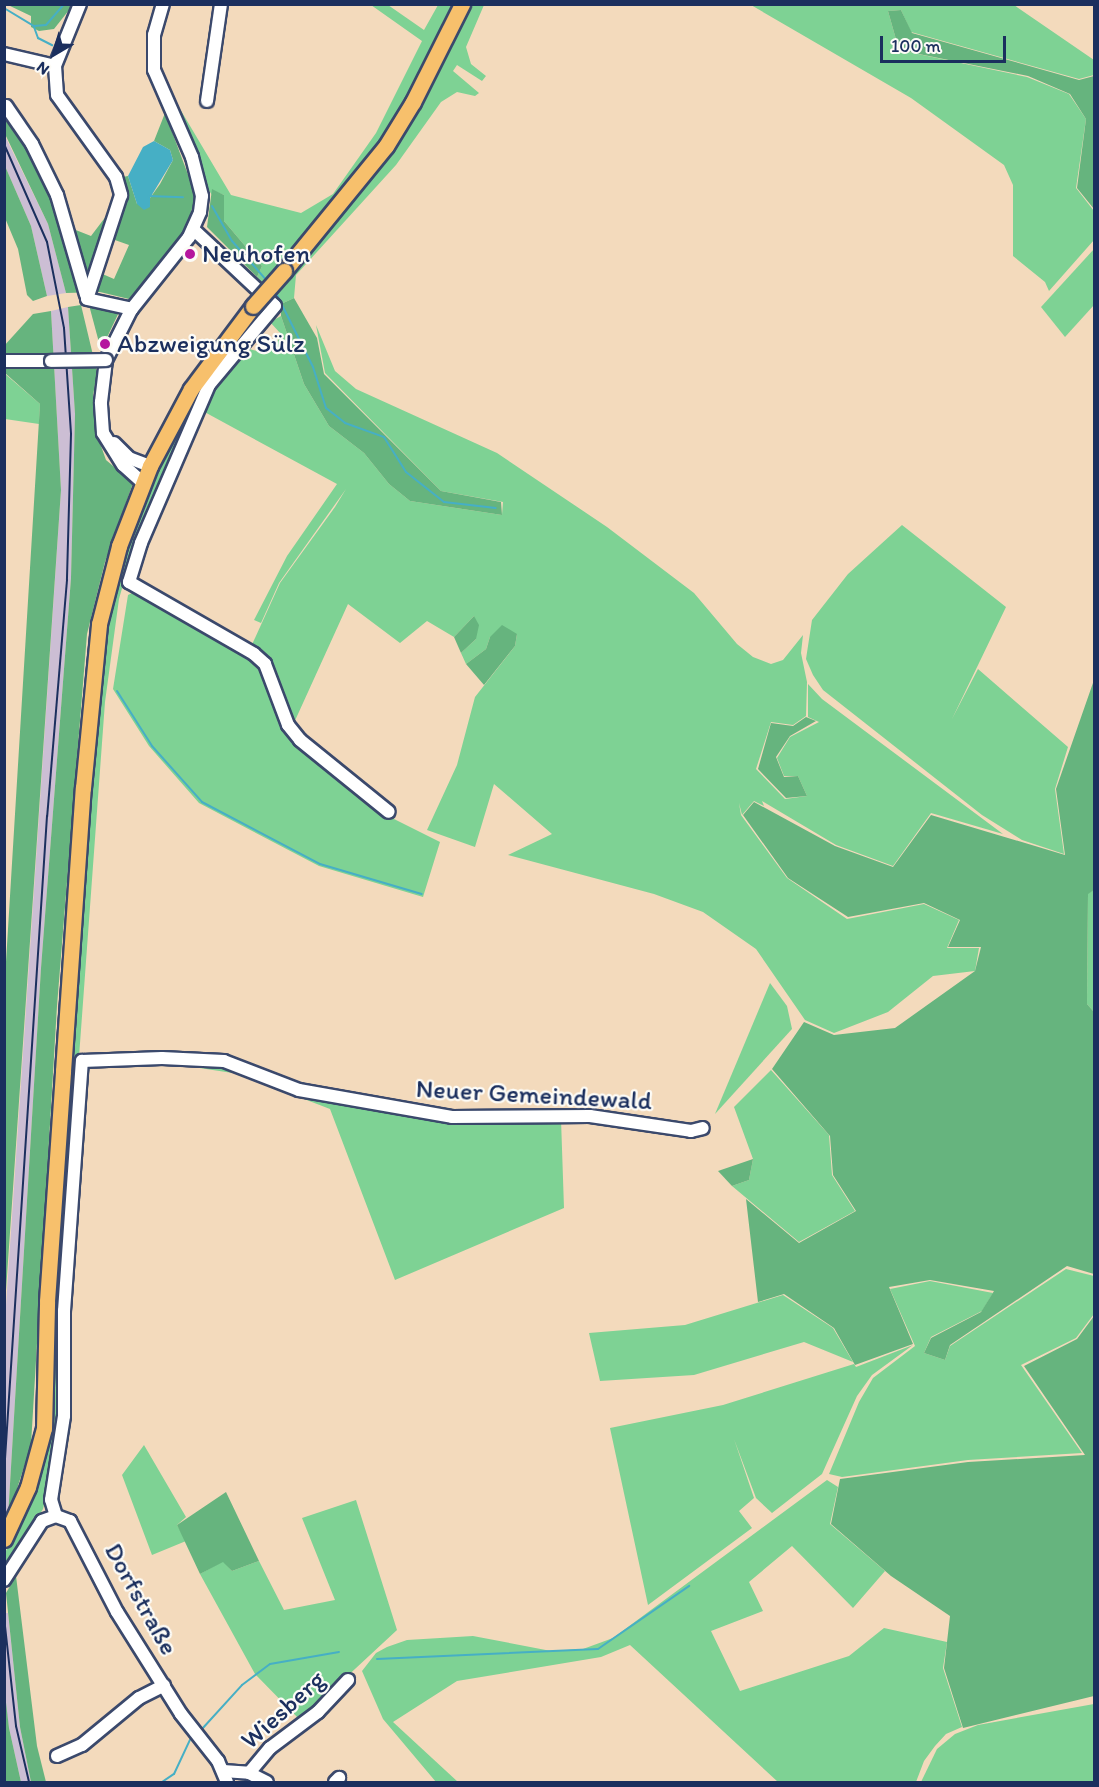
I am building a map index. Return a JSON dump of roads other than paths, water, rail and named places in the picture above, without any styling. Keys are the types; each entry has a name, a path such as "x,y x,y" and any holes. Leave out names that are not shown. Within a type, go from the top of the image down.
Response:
{"main road":[{"path":"4,1539 28,1487 44,1428 47,1301 92,676 110,575 142,482 191,389 253,306 386,146 413,102 462,4"}],"street":[{"path":"80,4 70,22 56,66 57,95 116,177 121,195 87,299"},
{"path":"142,482 113,452 102,421 106,360 122,326 136,304 182,249 193,229 202,196 199,177 154,70 154,35 163,4"},
{"path":"207,101 221,4"},
{"path":"4,54 56,66"},
{"path":"6,106 32,144 57,195 87,299"},
{"path":"193,229 274,306 209,385 141,543 129,582 254,654 265,664 288,725 300,740 389,812"},
{"path":"87,299 136,304"},
{"path":"4,360 106,360"},
{"path":"102,421 118,448 150,466"},
{"name":"Neuer Gemeindewald","path":"56,1516 51,1500 64,1416 64,1311 82,1060 162,1058 224,1061 299,1090 452,1117 590,1116 691,1131 703,1128"},
{"path":"4,1580 42,1521 56,1516"},
{"name":"Dorfstraße","path":"56,1516 70,1521 79,1532 117,1612 225,1777"},
{"name":"Wiesberg","path":"249,1773 270,1748 318,1712 348,1680"},
{"path":"57,1756 82,1745 139,1698 164,1684"},
{"path":"225,1777 249,1773 267,1782"}],"water":[{"path":"154,141 170,150 173,160 150,198 150,207 144,210 137,204 128,176 143,147"}],"waterway":[{"path":"4,8 34,26 46,25 64,4"},
{"path":"34,27 38,38 52,45"},
{"path":"148,196 183,197"},
{"path":"212,206 232,241 268,282"},
{"path":"275,291 313,367 326,408 345,423 384,437 406,472 444,502 496,508"},
{"path":"117,691 152,746 202,802 320,864 422,894"},
{"path":"377,1659 598,1649 689,1586"},
{"path":"202,1729 242,1685 270,1664 339,1652"},
{"path":"162,1782 174,1774 190,1740"}],"railway":[{"path":"4,144 47,242 64,328 71,434 67,580 47,816 4,1474"},
{"path":"4,1617 16,1726 29,1782"}],"place":[{"name":"Neuhofen","path":"190,254"},
{"name":"Abzweigung Sülz","path":"105,344"}]}
